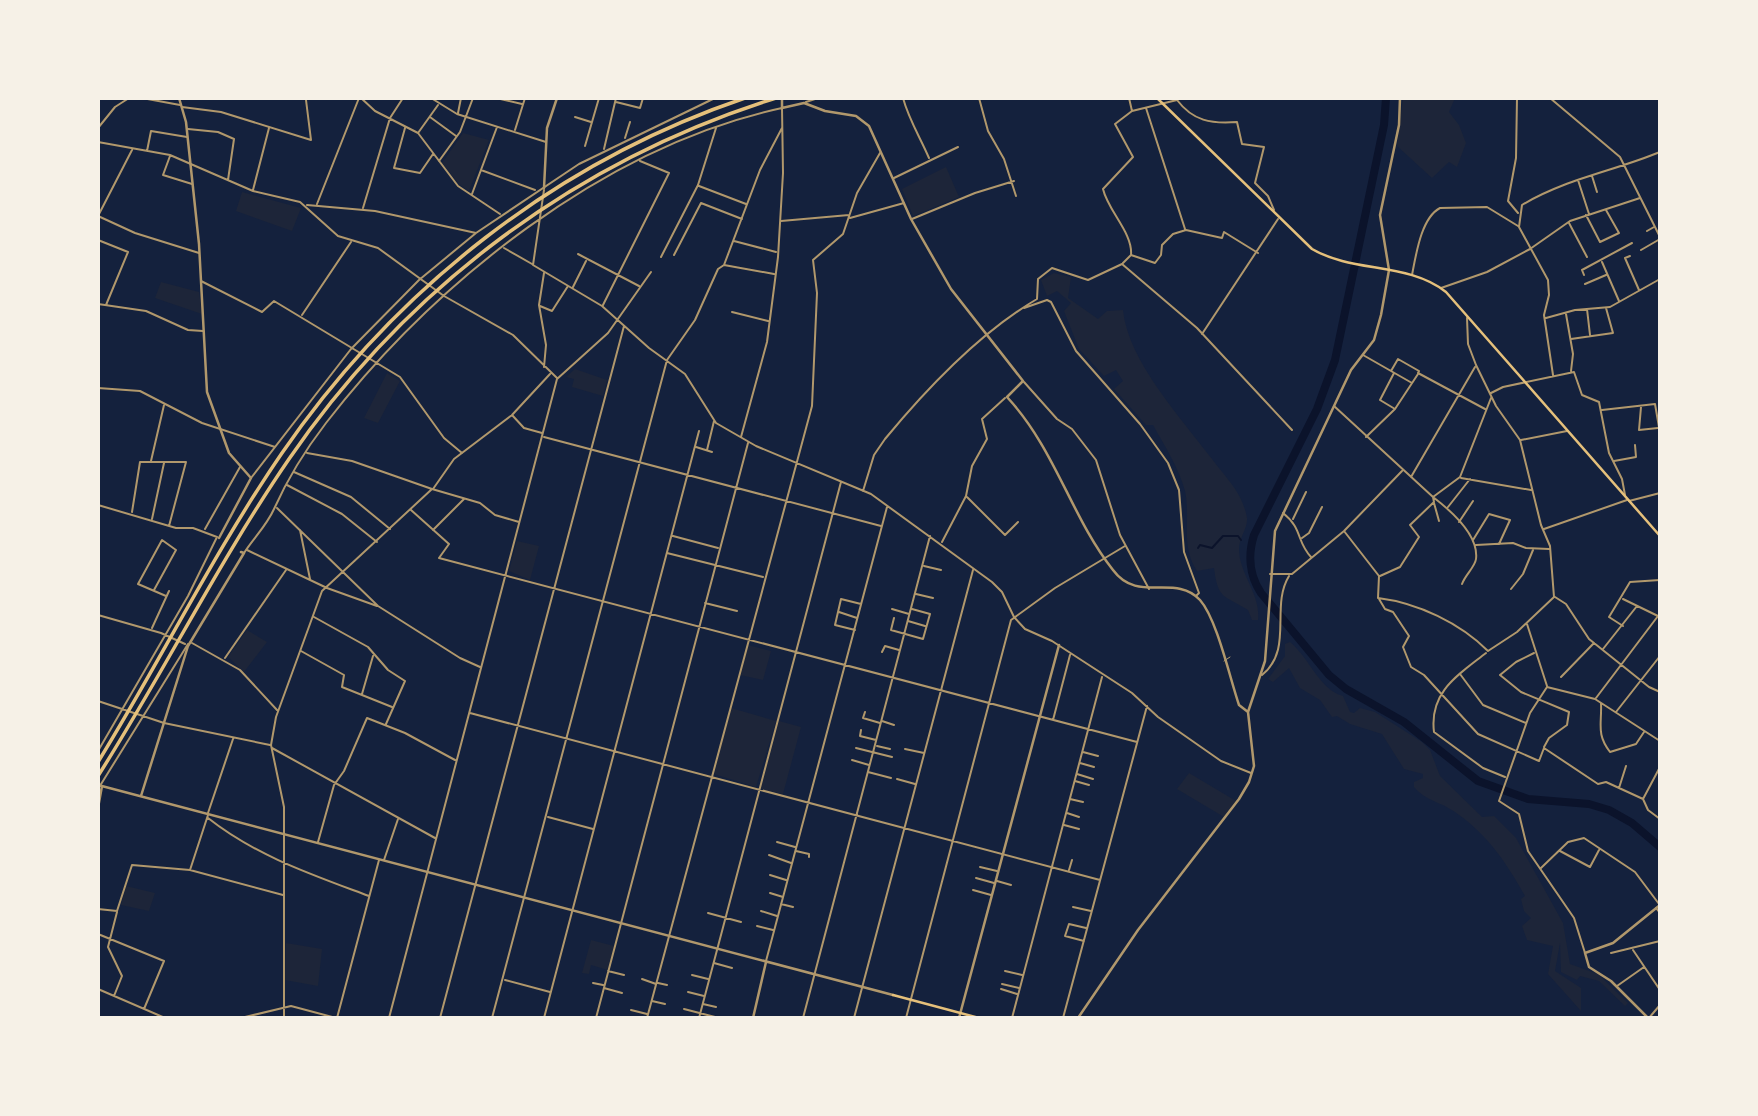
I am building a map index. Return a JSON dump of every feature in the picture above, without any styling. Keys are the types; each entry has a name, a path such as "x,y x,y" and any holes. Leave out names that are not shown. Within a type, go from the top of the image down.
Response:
{"highway":[{"path":"98,762 243,515 296,434 368,346 427,286 519,213 583,171 645,139 745,98"},
{"path":"98,776 303,439 371,355 431,295 483,250 582,182 678,135 776,98"}],"main road":[{"path":"1157,98 1312,249 1340,260 1412,275 1441,288 1660,536"},
{"path":"893,995 979,1018"}],"street":[{"path":"98,128 115,107 129,98"},
{"path":"142,98 221,112 311,140 306,100"},
{"path":"179,98 191,161 207,392 229,453 251,478"},
{"path":"317,205 360,98 418,133 458,186 501,215"},
{"path":"362,210 390,118 403,98"},
{"path":"431,98 457,114 547,142"},
{"path":"457,114 461,98"},
{"path":"439,161 457,136 473,98"},
{"path":"496,98 523,105"},
{"path":"515,130 525,98"},
{"path":"533,265 544,186 547,128 557,98"},
{"path":"585,146 599,98"},
{"path":"604,150 616,100 640,108 643,98"},
{"path":"98,751 251,478 352,350 421,281 501,215 604,150 715,98"},
{"path":"741,437 765,354 775,275 783,128 782,98"},
{"path":"98,808 99,787 306,453 331,416 376,363 443,295 503,247 640,161 716,128 818,98"},
{"path":"903,98 911,126 917,130 930,159"},
{"path":"979,98 988,131 1014,181 1016,196"},
{"path":"1129,98 1132,111"},
{"path":"1078,1018 1134,935 1239,799 1252,773 1254,754 1248,712 1261,675 1272,542 1282,513 1354,365 1377,334 1389,270 1380,215 1399,125 1400,98"},
{"path":"1517,98 1516,158 1508,201 1519,214"},
{"path":"1550,98 1612,149 1625,167 1660,238 1641,250"},
{"path":"863,491 874,454 885,439 943,376 986,336 1037,299 1038,279 1052,268 1088,280 1122,264 1131,255 1131,246 1106,201 1103,189 1133,157 1115,124 1132,111 1178,99 1189,113 1205,122 1237,122 1242,144 1264,147 1255,183 1275,206 1274,213"},
{"path":"804,103 862,119 875,134 880,153 911,219 951,289 1023,382 1057,419 1072,429 1096,460 1125,546 1145,577 1149,589"},
{"path":"418,133 439,104"},
{"path":"1146,107 1185,230"},
{"path":"429,117 457,136"},
{"path":"575,117 592,123"},
{"path":"625,139 630,122"},
{"path":"471,195 498,126"},
{"path":"253,191 269,127"},
{"path":"405,127 394,168 420,173 433,154"},
{"path":"661,257 698,185 716,128"},
{"path":"492,1018 667,360 695,320 718,269 724,265 769,151 783,128"},
{"path":"187,129 218,132 234,139 228,181"},
{"path":"147,150 151,131 188,137"},
{"path":"98,150 100,142 170,155 191,161 253,191 306,205 362,210 476,233"},
{"path":"893,178 958,147"},
{"path":"133,149 98,216 199,254"},
{"path":"1553,375 1545,319 1548,281 1519,227 1522,205 1577,179 1625,167 1660,152"},
{"path":"631,1010 648,1016 784,500 812,406 817,293 813,260 842,234 857,194 880,153"},
{"path":"170,155 163,175 193,184"},
{"path":"602,306 669,173 640,161"},
{"path":"481,170 536,191"},
{"path":"1591,175 1597,192"},
{"path":"1577,179 1587,215 1600,242 1619,233 1605,209"},
{"path":"911,219 975,193 1014,181"},
{"path":"698,185 747,204"},
{"path":"1441,288 1446,284 1479,276 1530,249 1568,222 1640,198"},
{"path":"674,255 701,203 742,219"},
{"path":"779,221 849,217 904,203"},
{"path":"306,205 331,231 385,252 421,281 513,335 557,379"},
{"path":"1412,275 1424,229 1434,211 1440,208 1487,207 1519,227"},
{"path":"1202,334 1258,253 1267,233 1279,219"},
{"path":"1568,222 1587,257"},
{"path":"1647,231 1655,226"},
{"path":"1131,255 1155,263 1167,239 1185,230 1222,238 1224,232 1258,253"},
{"path":"98,240 128,253 106,306"},
{"path":"301,316 352,241"},
{"path":"733,241 777,253"},
{"path":"1584,275 1582,270 1602,262 1632,243"},
{"path":"503,247 569,285 618,319 685,374 714,420 748,442 863,491 887,506 942,543 1000,589 1014,617 1028,631 1059,645 1221,761 1252,773"},
{"path":"578,254 640,286"},
{"path":"1630,256 1625,258 1639,291"},
{"path":"573,288 587,259"},
{"path":"1602,262 1619,302"},
{"path":"1122,264 1202,334 1292,430"},
{"path":"724,265 775,275"},
{"path":"544,272 539,305 546,345 544,368"},
{"path":"389,1018 557,379 583,359 618,319 651,272"},
{"path":"1585,284 1607,274"},
{"path":"1545,319 1606,307 1660,279"},
{"path":"200,281 262,312 274,301 400,377 444,438 462,453"},
{"path":"539,305 552,312 569,285"},
{"path":"1020,309 1046,300 1051,302 1076,351 1140,424 1168,463 1179,490 1183,546 1197,582 1199,593 1196,596"},
{"path":"98,304 146,311 188,330 204,331"},
{"path":"1571,339 1613,333 1606,307"},
{"path":"1587,309 1590,336"},
{"path":"732,312 769,321"},
{"path":"1566,313 1571,339 1571,371 1582,395 1598,399 1613,461 1626,491 1626,499"},
{"path":"1467,315 1468,344 1476,365 1491,395 1520,440 1531,490 1550,549 1554,597 1527,624 1459,674 1440,694 1434,706 1434,732 1483,768 1506,779"},
{"path":"440,1018 624,325"},
{"path":"1363,355 1413,383"},
{"path":"1395,409 1380,400 1398,359 1419,371 1418,373 1486,409"},
{"path":"1410,478 1476,365"},
{"path":"1491,395 1571,371"},
{"path":"284,1018 284,800 275,775 271,746 278,711 294,674 322,591 433,489 462,453 512,415 551,373"},
{"path":"1366,438 1395,409 1418,373"},
{"path":"942,543 966,496 972,467 988,436 982,419 1023,382"},
{"path":"98,388 140,391 219,428 276,448"},
{"path":"1433,497 1460,477 1491,395"},
{"path":"1007,397 1022,413 1051,458 1106,560 1125,583 1149,589 1176,588 1196,596 1208,613 1240,705 1248,712"},
{"path":"151,462 164,404"},
{"path":"1602,410 1655,404 1660,433"},
{"path":"1642,405 1639,430 1659,428"},
{"path":"1334,406 1402,471 1447,508 1473,540 1476,562 1462,583"},
{"path":"512,415 524,428 591,449 881,526"},
{"path":"706,450 714,420"},
{"path":"544,1018 699,431"},
{"path":"1520,440 1567,431"},
{"path":"596,1018 748,442"},
{"path":"1613,461 1636,457 1634,445"},
{"path":"695,447 712,452"},
{"path":"306,453 352,461 484,505 495,515 520,522"},
{"path":"152,520 165,462"},
{"path":"132,513 138,464 165,462 188,465 169,526"},
{"path":"203,531 241,466"},
{"path":"1261,675 1273,662 1280,641 1281,600 1289,575 1345,531 1402,471"},
{"path":"294,472 351,497 390,530"},
{"path":"1460,477 1531,490"},
{"path":"1447,508 1471,479"},
{"path":"699,1018 841,482"},
{"path":"286,485 342,514 377,542"},
{"path":"1292,520 1306,492"},
{"path":"1543,529 1626,499 1660,493"},
{"path":"966,496 1005,535 1017,522"},
{"path":"1433,497 1439,520"},
{"path":"433,530 464,498"},
{"path":"1458,523 1473,501"},
{"path":"1379,576 1400,567 1419,537 1410,525 1433,502"},
{"path":"98,505 218,537"},
{"path":"275,506 378,606 460,658 481,667"},
{"path":"752,1018 887,506"},
{"path":"1301,538 1309,533 1322,507"},
{"path":"411,510 449,544 439,558 1137,742"},
{"path":"1282,513 1292,520 1312,558"},
{"path":"1473,540 1489,514 1510,520 1499,544"},
{"path":"300,529 310,579"},
{"path":"1345,531 1379,576 1378,598 1385,609 1393,612 1409,636 1403,647 1411,667 1424,676 1480,735 1539,761 1549,738 1567,725 1569,712 1536,699 1500,675 1516,662 1534,653"},
{"path":"671,536 720,548"},
{"path":"803,1018 930,536"},
{"path":"154,590 176,550 162,540 138,584 166,596"},
{"path":"1474,545 1499,544 1550,549"},
{"path":"906,1018 1014,617 1055,588 1106,560 1125,546"},
{"path":"1511,589 1523,574 1534,549"},
{"path":"244,552 327,588 378,606"},
{"path":"667,553 764,578"},
{"path":"923,566 941,570"},
{"path":"224,659 287,569"},
{"path":"854,1018 973,569"},
{"path":"1270,574 1289,575"},
{"path":"1623,626 1609,617 1630,582 1660,580"},
{"path":"1515,583 1519,586"},
{"path":"151,630 169,591"},
{"path":"915,594 933,598"},
{"path":"1554,597 1566,604 1594,643 1640,680 1659,690"},
{"path":"1378,598 1422,609 1471,636 1488,651"},
{"path":"1595,699 1659,616 1622,598"},
{"path":"855,630 835,625 841,599 862,604"},
{"path":"705,603 737,611"},
{"path":"1603,649 1637,606"},
{"path":"894,618 891,630 923,639 930,614 911,608"},
{"path":"892,609 910,614"},
{"path":"838,612 858,618"},
{"path":"98,615 151,630 224,659 240,670 278,711"},
{"path":"313,616 368,647 389,671 405,681 386,725"},
{"path":"908,621 926,626"},
{"path":"1527,624 1534,653 1547,687"},
{"path":"141,796 188,643"},
{"path":"1562,677 1594,643"},
{"path":"959,1018 1059,645"},
{"path":"883,652 885,646 900,650"},
{"path":"300,651 344,675 342,687 393,707"},
{"path":"1053,720 1070,654"},
{"path":"362,695 374,655"},
{"path":"1616,712 1660,656"},
{"path":"174,662 181,665"},
{"path":"1459,674 1483,705 1526,723"},
{"path":"1012,1018 1102,676"},
{"path":"1547,687 1536,699 1526,723 1499,799 1500,803 1520,814 1528,851 1574,918 1590,967 1617,986 1648,1018 1660,1005"},
{"path":"1547,687 1595,699 1660,741"},
{"path":"98,701 163,723 271,746 436,839"},
{"path":"1601,703 1602,717 1598,728 1610,752 1636,744 1644,731"},
{"path":"1063,1018 1147,706"},
{"path":"865,712 863,718 894,724"},
{"path":"469,713 1100,880"},
{"path":"317,843 336,784 367,718 457,761"},
{"path":"861,730 860,736 877,740"},
{"path":"190,870 233,738"},
{"path":"875,745 890,749"},
{"path":"856,748 892,757"},
{"path":"1544,748 1598,784 1606,782 1643,799 1648,810 1660,820"},
{"path":"905,749 924,753"},
{"path":"1082,752 1098,756"},
{"path":"852,761 870,765"},
{"path":"1079,763 1094,767"},
{"path":"1619,788 1626,766"},
{"path":"1643,799 1660,767"},
{"path":"868,772 891,778"},
{"path":"1076,774 1093,779"},
{"path":"897,779 916,784"},
{"path":"1074,781 1089,785"},
{"path":"99,787 893,995"},
{"path":"1069,799 1083,802"},
{"path":"1066,813 1079,817"},
{"path":"208,815 227,833 285,863 369,896"},
{"path":"546,816 594,829"},
{"path":"384,861 398,818"},
{"path":"1063,825 1079,829"},
{"path":"1541,869 1568,842 1584,838 1635,872 1660,913"},
{"path":"777,842 809,854 808,857"},
{"path":"1560,851 1590,867 1599,849"},
{"path":"769,855 792,863"},
{"path":"241,1018 291,1006 337,1018 379,859"},
{"path":"1068,871 1072,860"},
{"path":"114,996 122,976 108,947 132,865 190,870 284,895"},
{"path":"980,867 998,871"},
{"path":"770,875 787,880"},
{"path":"976,878 1011,885"},
{"path":"973,890 992,895"},
{"path":"770,893 783,897"},
{"path":"781,904 793,907"},
{"path":"1585,954 1613,943 1658,906"},
{"path":"1073,907 1092,912"},
{"path":"98,909 117,911"},
{"path":"761,911 778,916"},
{"path":"708,913 741,922"},
{"path":"1084,941 1065,936 1069,924 1087,929"},
{"path":"757,926 774,930"},
{"path":"98,934 164,961 144,1009"},
{"path":"1611,953 1660,942"},
{"path":"1632,948 1660,990"},
{"path":"714,963 732,968"},
{"path":"1617,986 1645,966"},
{"path":"608,971 624,975"},
{"path":"1005,971 1023,976"},
{"path":"692,975 709,979"},
{"path":"1655,981 1660,977"},
{"path":"503,979 551,992"},
{"path":"642,979 667,985"},
{"path":"593,983 622,993"},
{"path":"1002,984 1020,988"},
{"path":"98,989 165,1018"},
{"path":"1001,989 1018,994"},
{"path":"688,992 705,996"},
{"path":"652,1000 665,1004"},
{"path":"703,1004 716,1007"},
{"path":"684,1009 715,1017"}],"lane":[{"path":"1224,661 1230,657"},
{"path":"1227,670 1235,669"}],"shaded area":[{"path":"1403,98 1455,98 1449,112 1459,125 1466,143 1457,167 1449,162 1432,178 1397,146"},
{"path":"463,133 489,140 469,191 459,184 442,163"},
{"path":"946,167 959,197 913,216 902,189"},
{"path":"242,192 301,208 292,231 236,211"},
{"path":"1054,273 1071,277 1068,298 1098,319 1107,311 1123,310 1127,329 1145,369 1238,493 1247,518 1239,545 1240,558 1256,601 1258,620 1252,620 1248,610 1228,599 1220,591 1214,568 1197,571 1187,542 1185,491 1175,465 1153,425 1146,425 1114,389 1123,381 1116,370 1104,376 1079,349 1064,311 1071,303 1057,291 1047,296 1041,280"},
{"path":"161,282 199,292 202,314 155,298"},
{"path":"575,369 607,380 603,396 572,387 574,379 566,377"},
{"path":"387,373 400,381 378,423 364,418"},
{"path":"517,541 539,546 530,580 509,571"},
{"path":"247,630 267,642 244,672 228,657"},
{"path":"1290,642 1321,681 1343,696 1350,712 1354,713 1360,708 1375,712 1422,742 1430,750 1440,776 1482,817 1494,816 1516,838 1563,923 1570,964 1598,974 1628,1003 1625,1006 1599,981 1580,976 1577,980 1561,972 1560,943 1555,971 1581,988 1581,1011 1548,974 1553,946 1527,940 1522,926 1531,918 1524,911 1521,899 1525,896 1503,860 1486,839 1466,821 1414,787 1414,782 1423,778 1423,774 1404,769 1382,734 1350,724 1337,716 1332,717 1320,700 1300,688 1289,668 1273,682 1268,679 1285,656 1285,644"},
{"path":"748,645 771,651 763,680 740,675"},
{"path":"731,708 776,721 756,787 714,774"},
{"path":"779,721 801,727 783,794 761,789"},
{"path":"1189,773 1236,801 1224,817 1177,789"},
{"path":"126,886 155,893 149,911 121,905"},
{"path":"591,940 614,946 608,970 591,965 589,974 582,973"},
{"path":"286,943 322,949 318,986 285,980"}],"waterway":[{"path":"1386,98 1384,125 1335,360 1317,409 1254,535 1250,557 1254,579 1261,593 1329,675 1346,689 1404,722 1478,781 1528,799 1589,804 1609,810 1632,823 1660,847"},
{"path":"1198,548 1200,545 1212,548 1223,536 1238,536 1241,540"}]}
